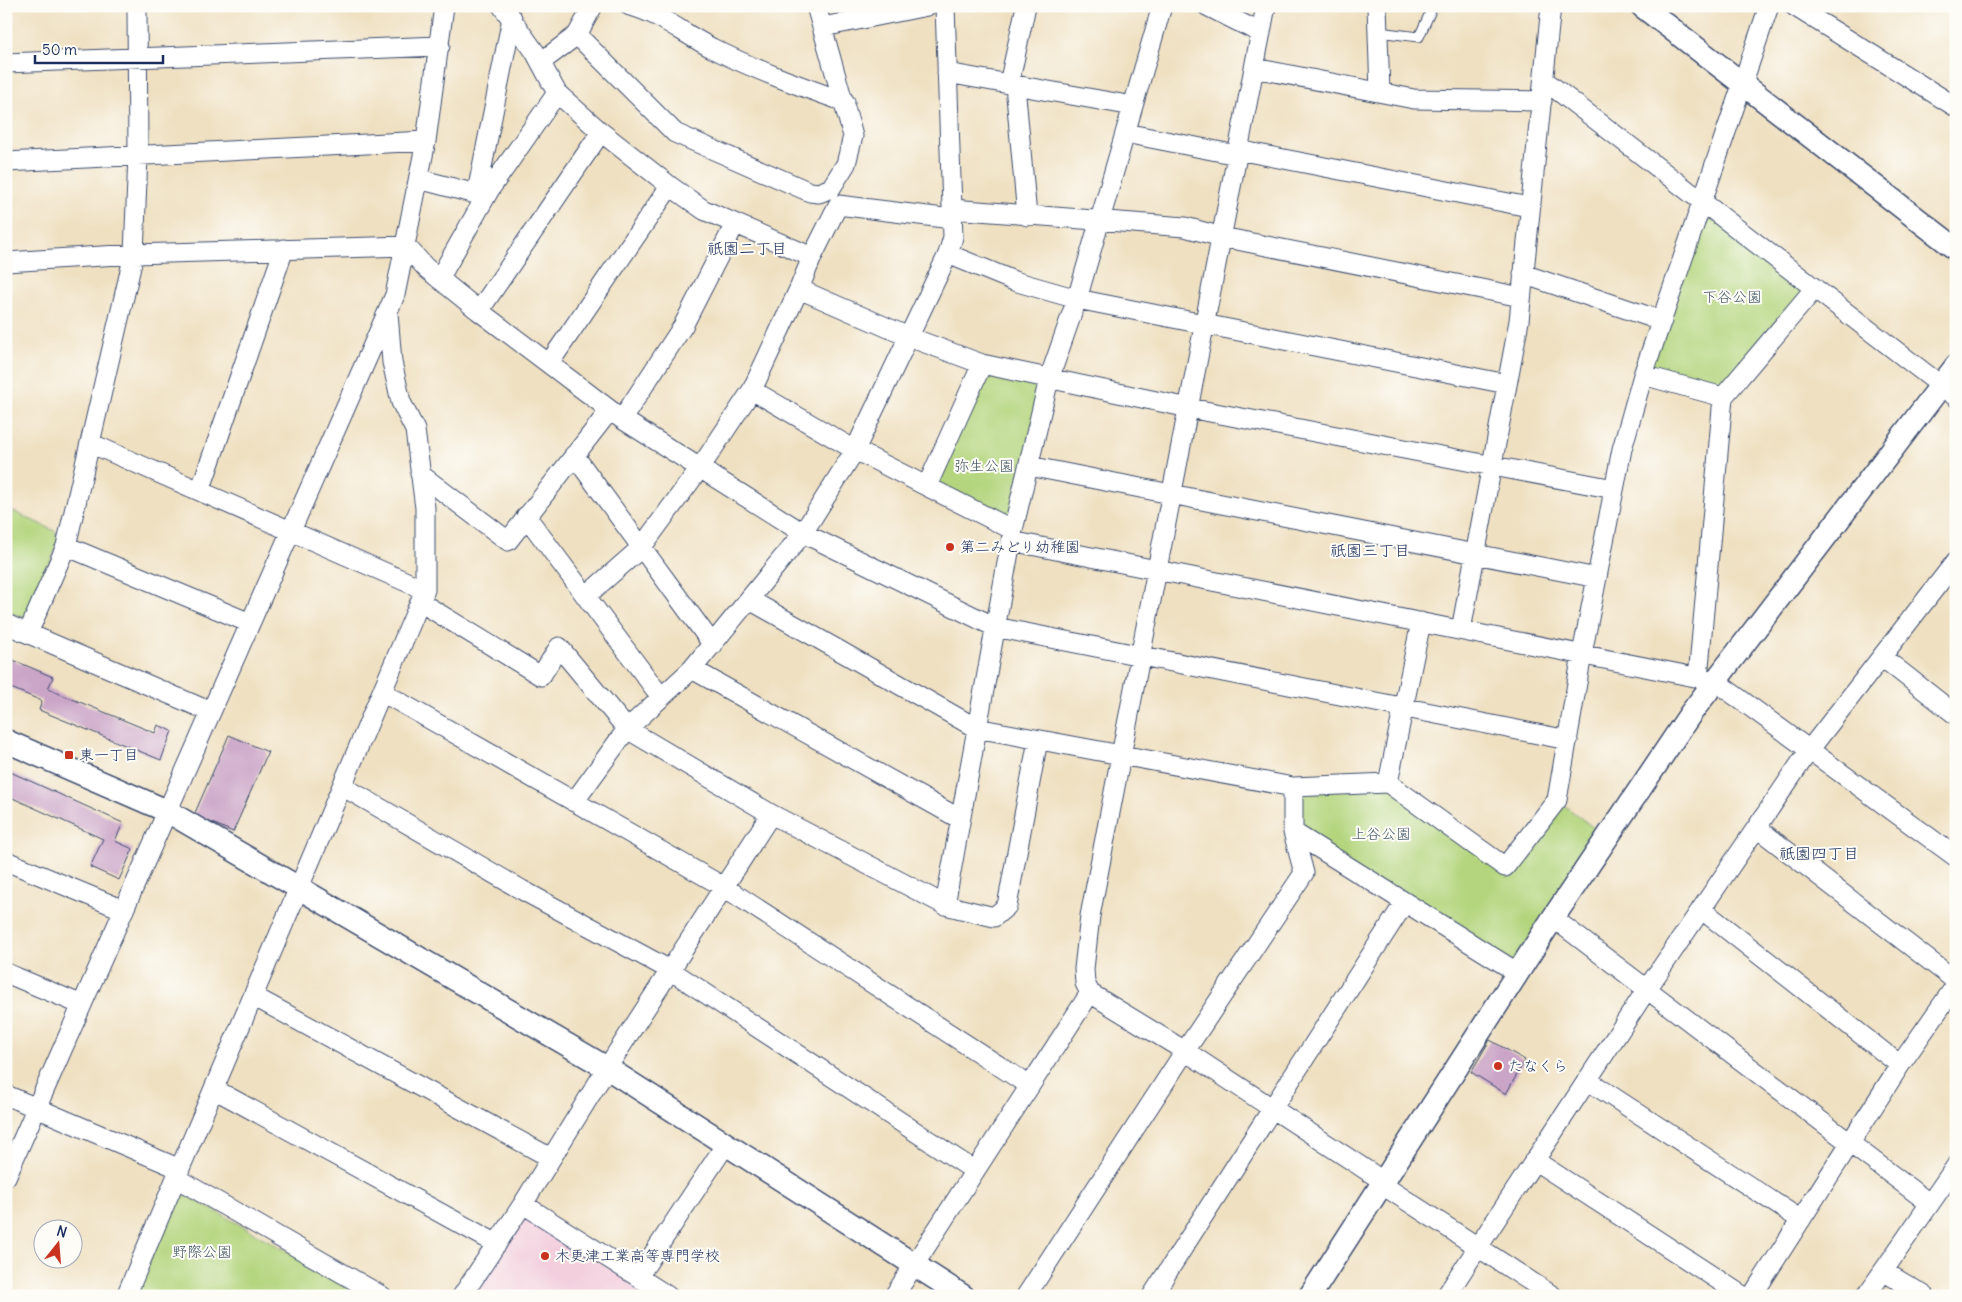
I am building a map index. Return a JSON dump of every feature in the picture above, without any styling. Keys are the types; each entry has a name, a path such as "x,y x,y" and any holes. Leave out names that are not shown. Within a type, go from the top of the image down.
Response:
{"street":[{"path":"28,633 66,546 134,254 138,155 137,6"},
{"path":"6,1178 395,295 426,140 444,6"},
{"path":"540,62 577,35 586,23 593,6"},
{"path":"630,6 660,18 711,48 776,77 845,102"},
{"path":"577,35 675,133 810,192 819,193 831,188 846,164 853,136 845,102 816,6"},
{"path":"823,27 927,6"},
{"path":"574,802 626,729 692,669 803,533 855,450 948,254 952,237 952,214 946,6"},
{"path":"1026,6 1012,84 1027,216"},
{"path":"945,905 1012,535 1049,380 1077,299 1162,6"},
{"path":"1207,6 1261,33"},
{"path":"1266,6 1090,916 1084,969 1085,983 1090,993 1273,1108 1382,1183 1554,1296"},
{"path":"1377,6 1380,92"},
{"path":"1461,630 1507,384 1521,297 1551,6"},
{"path":"1642,6 1956,249"},
{"path":"750,600 976,728 1293,787 1388,784 1505,868 1558,800 1582,654 1622,449 1643,375 1769,6"},
{"path":"1794,6 1956,107"},
{"path":"507,12 558,93 601,132 704,210 812,257"},
{"path":"484,190 507,12"},
{"path":"6,63 440,46"},
{"path":"1254,68 1414,99 1452,101 1542,100"},
{"path":"948,73 1133,106"},
{"path":"1544,80 1948,391"},
{"path":"439,279 484,190 558,93"},
{"path":"479,311 601,132"},
{"path":"1125,133 1529,206"},
{"path":"6,162 426,140"},
{"path":"419,178 454,189 484,190"},
{"path":"550,362 670,186"},
{"path":"586,596 641,548 700,468 752,390 812,257 838,205 952,214 1100,219 1185,227 1222,237 1521,297"},
{"path":"420,474 508,541 574,455 616,414 684,326 736,224"},
{"path":"6,262 134,254 406,246 439,279 616,414 803,533 995,627 1568,740"},
{"path":"200,491 284,250"},
{"path":"948,254 1014,281 1077,299 1507,384"},
{"path":"1523,274 1662,321"},
{"path":"1706,679 1724,397 1815,288"},
{"path":"799,289 909,337 982,364 1049,380 1189,408 1614,489"},
{"path":"126,1296 422,596 424,508 415,430 400,402 392,362 388,310"},
{"path":"927,486 982,364"},
{"path":"1310,1296 1553,918 1691,712 1706,679 1948,391 1956,366"},
{"path":"1643,375 1724,397"},
{"path":"752,390 855,450 927,486 1012,535 1158,570 1706,679 1810,749 1956,857"},
{"path":"90,443 291,530 422,596 541,676 559,647 626,729 771,814 945,905 994,917 1007,906 1038,740"},
{"path":"574,455 712,645"},
{"path":"1029,466 1597,578"},
{"path":"526,516 661,698"},
{"path":"66,546 250,623"},
{"path":"1446,1296 1647,989 1810,749 1955,565"},
{"path":"1388,784 1421,622"},
{"path":"6,624 211,712"},
{"path":"1882,657 1956,715"},
{"path":"692,669 960,819"},
{"path":"382,692 724,886 1030,1086"},
{"path":"6,741 167,811 607,1068 963,1296"},
{"path":"342,786 522,890 670,970 975,1171"},
{"path":"1293,787 1294,832 1304,873"},
{"path":"462,1296 523,1204 607,1068 771,814"},
{"path":"1752,1296 1900,1065 1956,983 1757,828"},
{"path":"1294,832 1518,973"},
{"path":"1026,1296 1184,1051 1321,849"},
{"path":"6,860 124,910"},
{"path":"1152,1296 1405,902"},
{"path":"1702,909 1900,1065"},
{"path":"1553,918 1930,1203"},
{"path":"6,973 82,1005"},
{"path":"894,1296 1090,993"},
{"path":"253,996 551,1158"},
{"path":"1587,1080 1801,1220"},
{"path":"214,1089 497,1244"},
{"path":"6,1095 178,1174 382,1296"},
{"path":"638,1277 726,1144"},
{"path":"1534,1160 1742,1296"},
{"path":"1866,1296 1956,1166"},
{"path":"523,1204 668,1296"},
{"path":"1883,1271 1925,1296"}],"lane":[{"path":"1378,32 1419,37 1432,6"}],"shaded area":[{"name":"木更津工業高等専門学校","path":"526,1217 653,1296 473,1296"}],"green space":[{"name":"下谷公園","path":"1703,202 1815,288 1723,397 1643,375"},
{"name":"弥生公園","path":"982,364 1049,379 1013,530 927,486"},
{"path":"6,508 55,531 59,542 28,614 22,617 6,611"},
{"name":"上谷公園","path":"1388,783 1505,867 1557,800 1607,838 1518,973 1293,832 1293,787"},
{"name":"野際公園","path":"179,1191 368,1296 135,1296"}],"building":[{"path":"6,657 53,677 48,689 155,733 158,725 172,731 161,760 39,710 42,701 6,686"},
{"path":"229,735 268,752 233,832 194,815"},
{"path":"6,770 123,823 115,841 133,849 119,880 90,867 103,839 6,795"},
{"name":"たなくら","path":"1490,1040 1525,1060 1506,1094 1471,1072"}],"place":[{"name":"第二みどり幼稚園","path":"950,547"},
{"name":"東一丁目","path":"69,755"},
{"name":"たなくら","path":"1498,1066"},
{"name":"木更津工業高等専門学校","path":"545,1256"}],"district":[{"name":"祇園二丁目","path":"747,248"},
{"name":"祇園三丁目","path":"1370,550"},
{"name":"祇園四丁目","path":"1819,853"}]}
